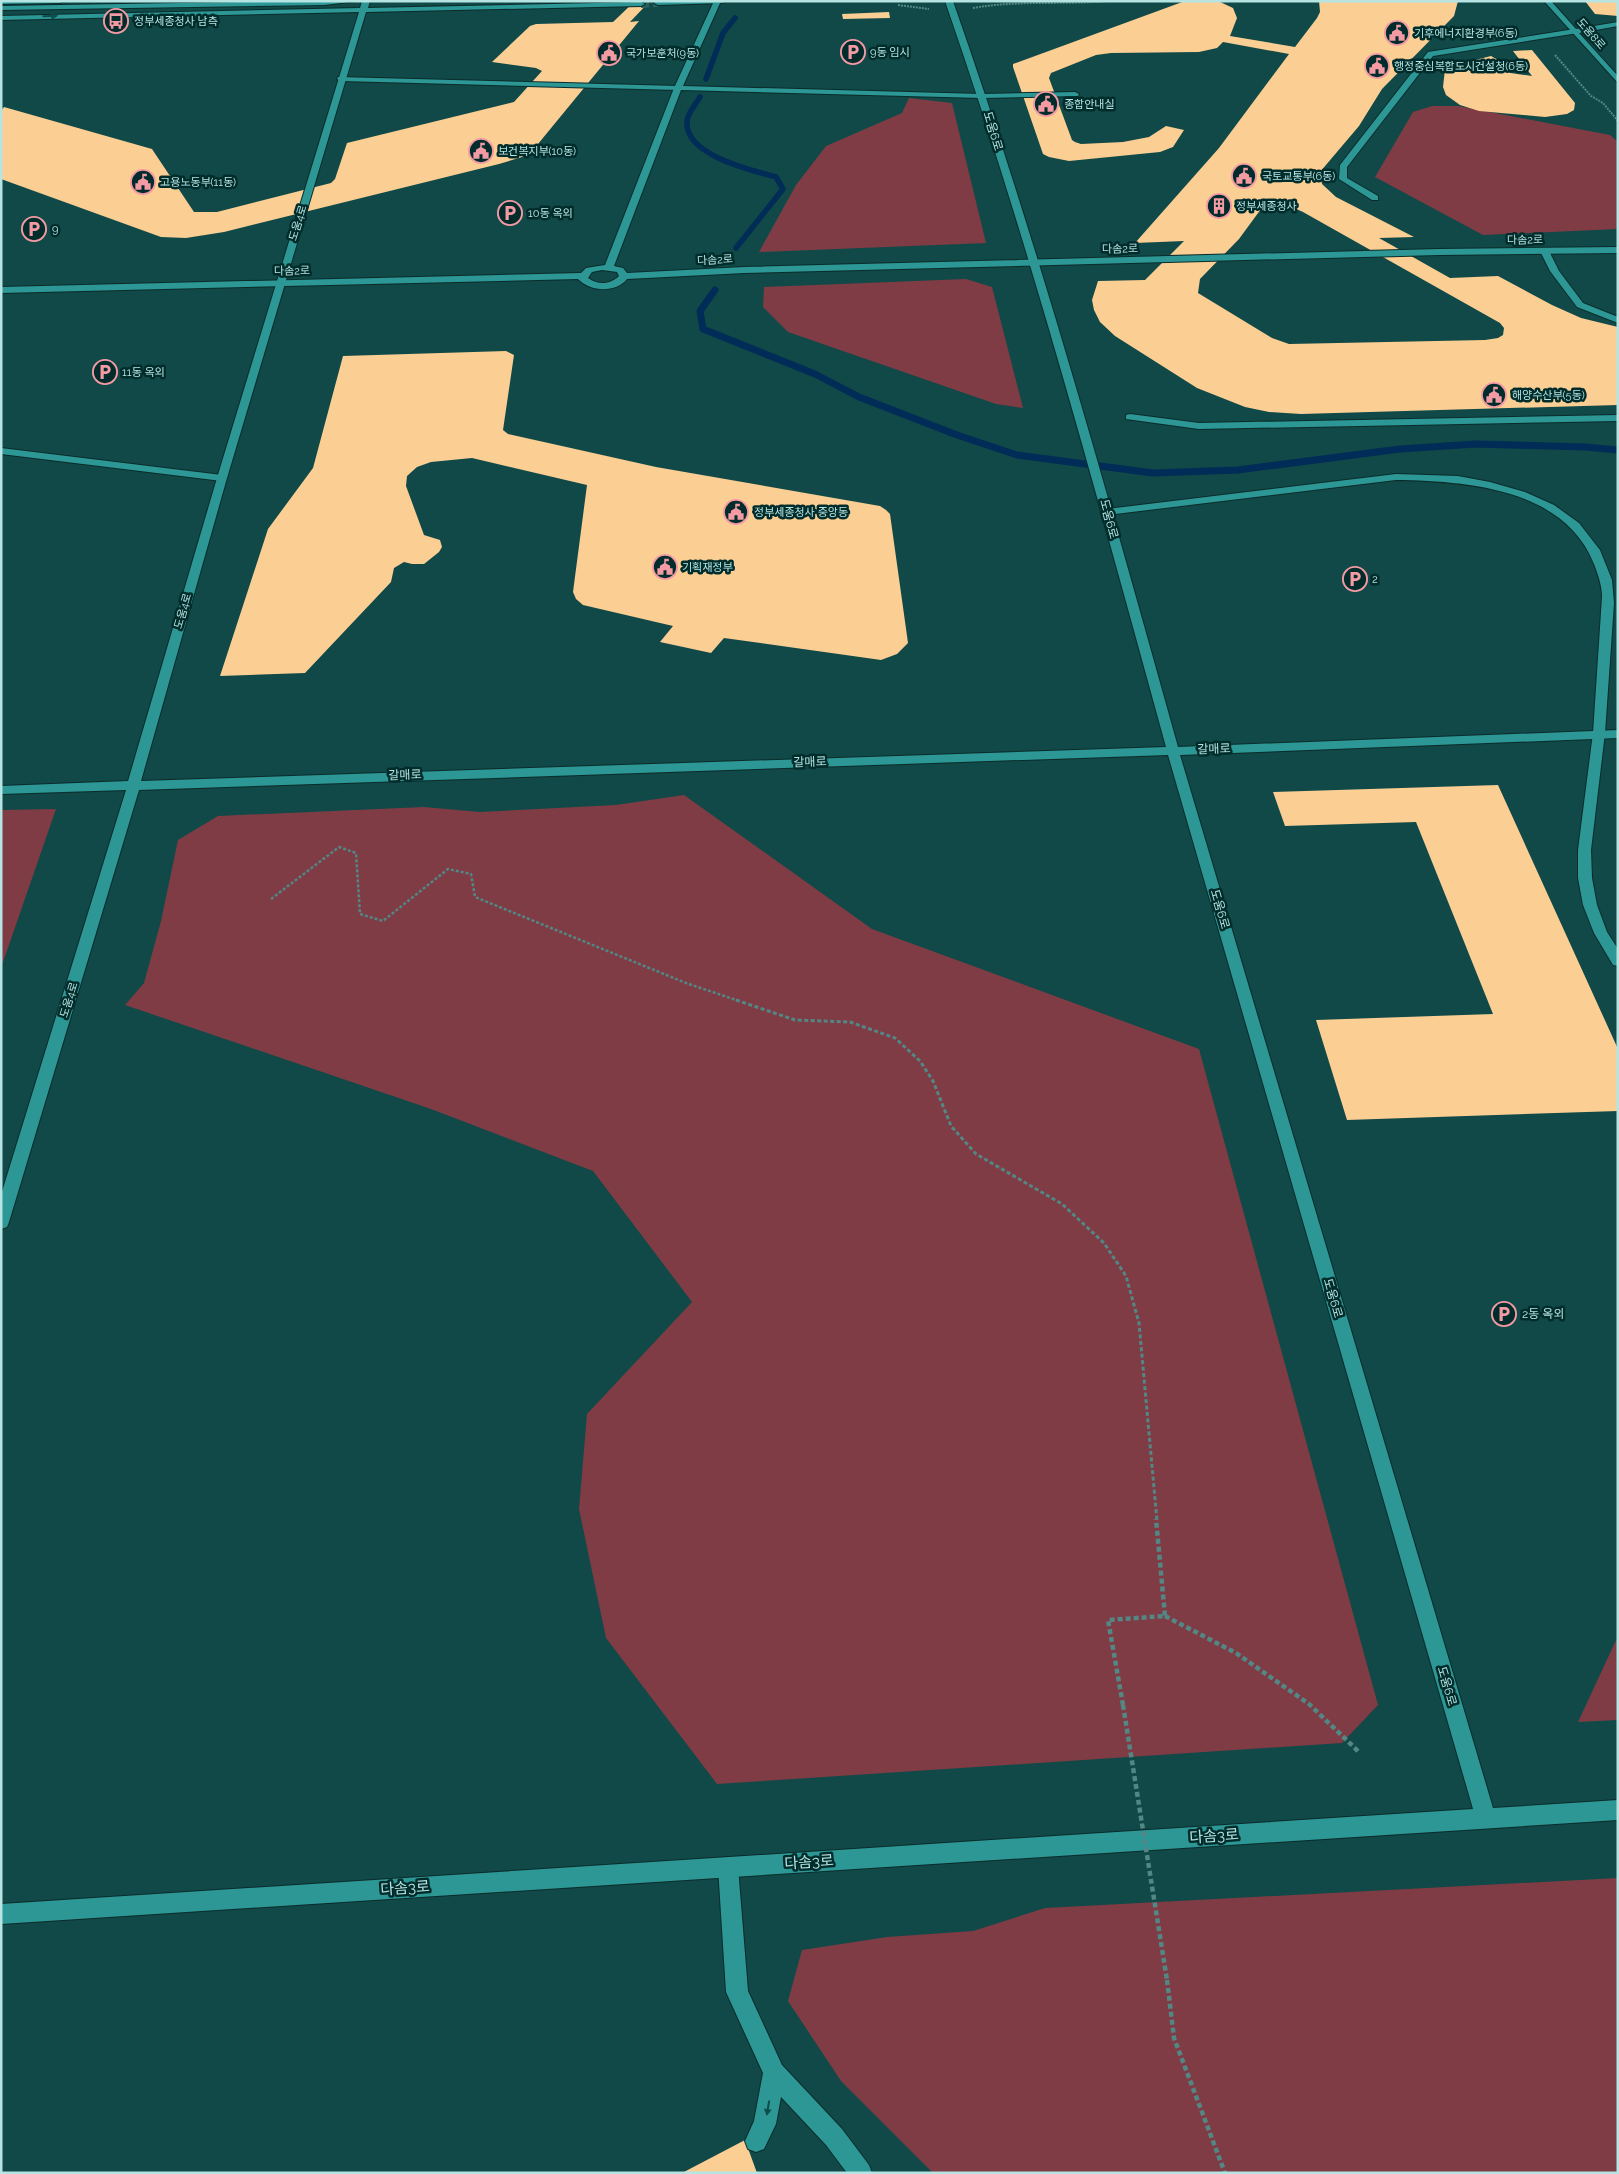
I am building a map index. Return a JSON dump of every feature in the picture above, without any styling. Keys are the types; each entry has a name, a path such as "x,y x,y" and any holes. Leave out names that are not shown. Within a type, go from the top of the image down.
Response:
{"street":[{"path":"1,2 60,1"},
{"path":"1,8 305,4 354,1"},
{"path":"609,267 678,88 718,1"},
{"path":"658,3 723,1"},
{"name":"도움8로","path":"1547,1 1618,82"},
{"path":"3,19 366,5 640,4"},
{"name":"도움4로","path":"1,1222 134,784 280,283 359,22 366,5"},
{"name":"도움6로","path":"951,5 982,96 1034,262 1088,445 1173,751 1486,1818"},
{"path":"1375,198 1343,179 1343,167 1431,54 1618,24"},
{"path":"342,80 982,96 1075,94"},
{"name":"다솜2로","path":"624,276 744,270 1034,262 1618,250"},
{"path":"1545,251 1555,271 1580,305 1603,316 1618,320"},
{"path":"609,267 620,270 624,276 619,282 602,286 585,282 583,276 589,270 609,267"},
{"name":"다솜2로","path":"1,290 583,276"},
{"path":"1130,417 1199,426 1618,418"},
{"path":"1,451 222,478"},
{"path":"1107,512 1396,477 1423,476 1484,482 1510,489 1532,498 1560,514 1579,530 1600,562 1607,581 1608,603 1599,734 1586,824 1583,871 1587,897 1596,924 1610,951 1618,961"},
{"name":"갈매로","path":"1,790 134,784 1173,751 1618,734"},
{"name":"다솜3로","path":"1,1914 1618,1810"},
{"path":"728,1867 737,1992 774,2073 834,2137 861,2173"},
{"path":"756,2141 765,2124 774,2073"}],"path":[{"path":"898,5 925,9 951,5 974,8 982,4 1012,2 1074,4 1108,1"},
{"path":"1549,50 1591,96 1603,103 1618,121"},
{"path":"271,899 339,848 356,853 360,914 383,921 448,868 471,874 475,897 686,982 795,1020 850,1022 895,1038 920,1061 934,1081 951,1126 976,1154 1062,1204 1104,1244 1126,1276 1139,1323 1165,1616"},
{"path":"1225,2173 1174,2038 1167,1980 1108,1620 1165,1616 1236,1653 1309,1704 1359,1752"}],"shaded area":[{"path":"909,98 952,103 986,243 759,252 796,185 826,146 902,113"},
{"path":"1432,106 1458,106 1610,135 1618,142 1618,229 1483,235 1375,177 1413,112"},
{"path":"966,279 992,287 1023,408 996,404 788,332 763,307 764,287"},
{"path":"684,795 872,929 1199,1049 1378,1705 1342,1743 717,1784 606,1638 579,1509 587,1414 692,1302 593,1171 431,1109 125,1005 144,983 161,921 178,840 218,816 424,807 480,812 616,805"},
{"path":"56,809 1,968 1,810"},
{"path":"1618,1636 1618,1720 1578,1722"},
{"path":"1618,1878 1618,2173 933,2173 841,2081 788,2001 802,1950 887,1937 973,1931 1045,1908"}],"building":[{"path":"635,1 650,1 630,22 639,21 538,144 522,157 499,164 224,232 186,238 161,237 1,179 1,111 4,107 152,149 194,212 217,212 331,183 335,179 347,143 514,102 542,71 536,68 492,62 530,26 536,24 613,22"},
{"name":"정부세종청사","path":"1185,1 1218,1 1233,8 1237,18 1230,36 1295,47 1317,18 1320,12 1319,1 1458,1 1454,16 1382,89 1359,126 1320,172 1322,184 1336,197 1414,237 1379,238 1450,278 1498,276 1581,318 1618,327 1618,405 1301,414 1269,412 1245,407 1197,388 1115,336 1100,322 1094,310 1092,300 1098,281 1145,280 1184,241 1135,243 1219,148 1289,54 1223,42 1217,48 1199,52 1111,53 1096,55 1051,73 1049,78 1072,140 1075,142 1081,144 1123,142 1149,137 1166,126 1184,130 1173,147 1160,152 1069,161 1043,154 1013,64","holes":["1277,205 1294,208 1500,323 1504,328 1503,335 1498,338 1485,340 1289,344 1272,338 1198,293 1200,279 1239,239 1261,209"]},
{"path":"1585,1 1618,1 1618,16 1595,14"},
{"path":"889,12 890,18 843,19 842,14"},
{"path":"1532,50 1575,103 1574,110 1567,114 1545,117 1479,111 1460,105 1446,95 1443,87 1445,69 1448,67 1491,56 1512,68 1497,71 1532,76 1513,51"},
{"name":"정부세종청사 중앙동","path":"506,351 514,355 503,430 508,434 656,467 880,506 886,510 890,514 908,643 897,654 881,660 724,638 711,653 660,642 673,626 583,605 576,599 573,592 587,485 472,458 431,462 417,467 407,476 406,486 424,535 440,540 442,547 439,552 424,564 404,562 394,568 391,582 305,673 220,676 268,529 313,468 343,356"},
{"path":"1498,785 1618,1049 1618,1111 1347,1120 1316,1020 1493,1014 1416,822 1285,826 1273,792"},
{"path":"745,2140 757,2173 682,2173"}],"waterway":[{"path":"706,79 723,33 735,18"},
{"path":"700,97 690,111 687,121 689,133 696,143 707,152 721,159 776,177 783,189 736,248"},
{"path":"715,290 700,311 703,329 815,374 859,397 957,435 1017,455 1153,473 1238,470 1400,449 1476,444 1585,447 1618,450"}],"tunnel":[{"path":"641,4 658,3"}],"place":[{"name":"정부세종청사 남측","path":"116,21"},
{"name":"기후에너지환경부(6동)","path":"1397,33"},
{"name":"9동 임시","path":"853,52"},
{"name":"국가보훈처(9동)","path":"609,53"},
{"name":"행정중심복합도시건설청(6동)","path":"1377,66"},
{"name":"종합안내실","path":"1046,104"},
{"name":"보건복지부(10동)","path":"481,151"},
{"name":"국토교통부(6동)","path":"1244,176"},
{"name":"고용노동부(11동)","path":"143,182"},
{"name":"정부세종청사","path":"1219,206"},
{"name":"10동 옥외","path":"510,213"},
{"name":"9","path":"34,229"},
{"name":"11동 옥외","path":"105,372"},
{"name":"해양수산부(5동)","path":"1494,395"},
{"name":"정부세종청사 중앙동","path":"736,512"},
{"name":"기획재정부","path":"665,567"},
{"name":"2","path":"1355,579"},
{"name":"2동 옥외","path":"1504,1314"}]}
